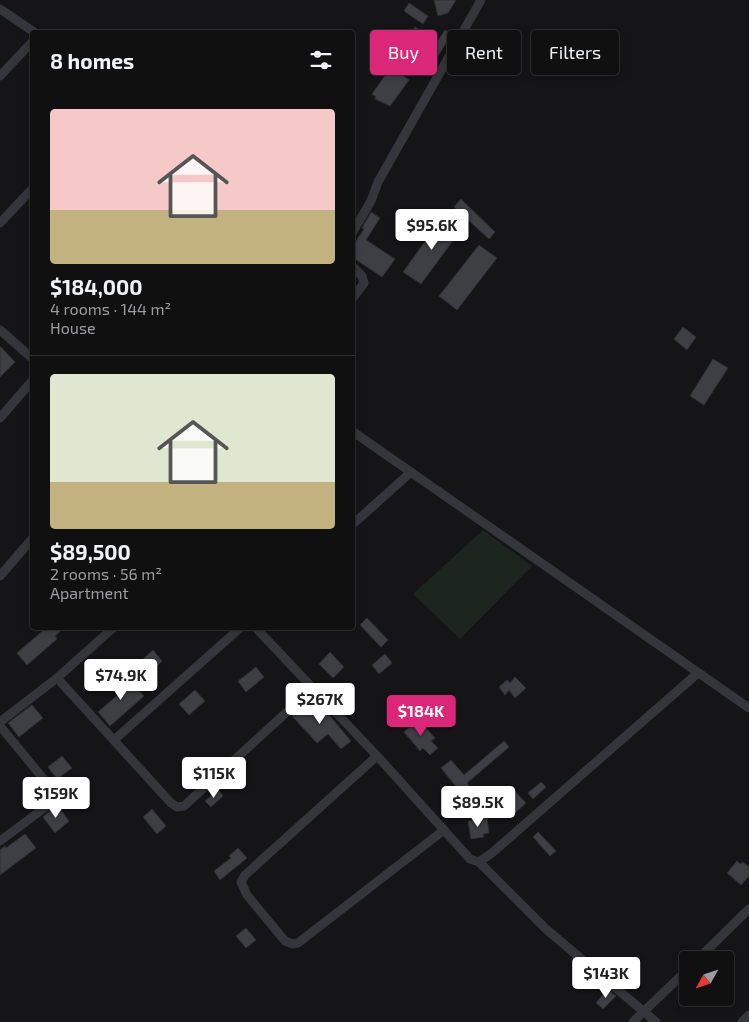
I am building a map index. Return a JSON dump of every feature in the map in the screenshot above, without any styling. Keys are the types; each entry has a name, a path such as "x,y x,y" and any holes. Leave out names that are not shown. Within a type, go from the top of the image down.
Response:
{"street":[{"path":"355,228 371,201 378,182 481,0"},
{"path":"0,9 31,30"},
{"path":"0,76 30,44"},
{"path":"0,223 30,191"},
{"path":"355,269 362,276 364,283 355,295"},
{"path":"0,330 30,356"},
{"path":"0,418 30,382"},
{"path":"355,433 749,708"},
{"path":"355,522 410,472"},
{"path":"0,576 30,541"},
{"path":"0,722 57,678 111,630"},
{"path":"114,740 238,630"},
{"path":"258,630 377,756 470,859 479,862 546,929 656,1022"},
{"path":"479,862 492,853 698,673"},
{"path":"57,678 171,803 177,807 184,806 312,689"},
{"path":"0,726 54,792 55,796 46,806 0,840"},
{"path":"377,756 297,827 241,882 247,896 285,941 293,944 298,943 444,830"},
{"path":"706,951 749,909"},
{"path":"633,1022 679,978"},
{"path":"742,1022 749,1015"}],"shaded area":[{"path":"483,530 532,566 460,639 413,594"}],"building":[{"path":"434,0 456,0 448,13 438,16"},
{"path":"409,3 428,16 423,24 404,11"},
{"path":"445,30 447,31 447,42 437,57 437,42"},
{"path":"385,75 402,75 409,80 390,106 375,99 376,97 372,94"},
{"path":"461,199 495,232 489,239 454,207"},
{"path":"371,212 380,218 366,240 395,259 382,277 355,259 355,242 364,229 362,228"},
{"path":"442,218 460,231 421,284 403,272"},
{"path":"479,245 497,258 457,310 439,296"},
{"path":"683,327 696,337 687,350 674,339"},
{"path":"0,346 15,362 0,377"},
{"path":"713,359 728,368 704,405 690,396"},
{"path":"367,618 388,640 381,647 360,625"},
{"path":"44,630 62,630 55,636 57,639 27,665 17,653"},
{"path":"153,650 162,661 153,670 143,659"},
{"path":"330,652 344,667 333,678 319,664"},
{"path":"385,654 392,663 379,674 372,665"},
{"path":"256,667 264,677 246,692 238,681"},
{"path":"126,676 144,696 110,726 98,712 119,694 113,688"},
{"path":"515,677 526,688 515,698 509,690 505,695 499,687 507,680 510,683"},
{"path":"195,690 205,701 189,715 179,704"},
{"path":"310,699 322,713 325,710 351,741 341,749 328,734 317,743 292,716"},
{"path":"32,705 43,718 19,737 8,723"},
{"path":"418,719 435,738 431,741 438,748 430,755 423,748 420,751 404,732"},
{"path":"504,741 509,747 467,783 470,787 462,794 441,768 451,760 464,775"},
{"path":"62,756 72,768 57,779 48,767"},
{"path":"541,782 546,787 533,799 528,793"},
{"path":"512,788 526,803 515,813 501,797"},
{"path":"218,790 223,796 211,807 205,801"},
{"path":"57,805 69,821 55,833 43,817"},
{"path":"152,809 166,826 157,834 143,817"},
{"path":"487,818 489,833 483,834 484,837 471,839 468,821"},
{"path":"538,832 556,851 550,856 533,837"},
{"path":"25,834 36,848 0,875 0,850 5,846 6,848"},
{"path":"238,848 247,858 220,880 214,871 231,858 229,856"},
{"path":"737,861 740,864 743,862 749,867 749,876 741,885 727,873"},
{"path":"246,928 256,940 246,948 236,936"},
{"path":"607,989 616,996 603,1009 596,1003"}]}
